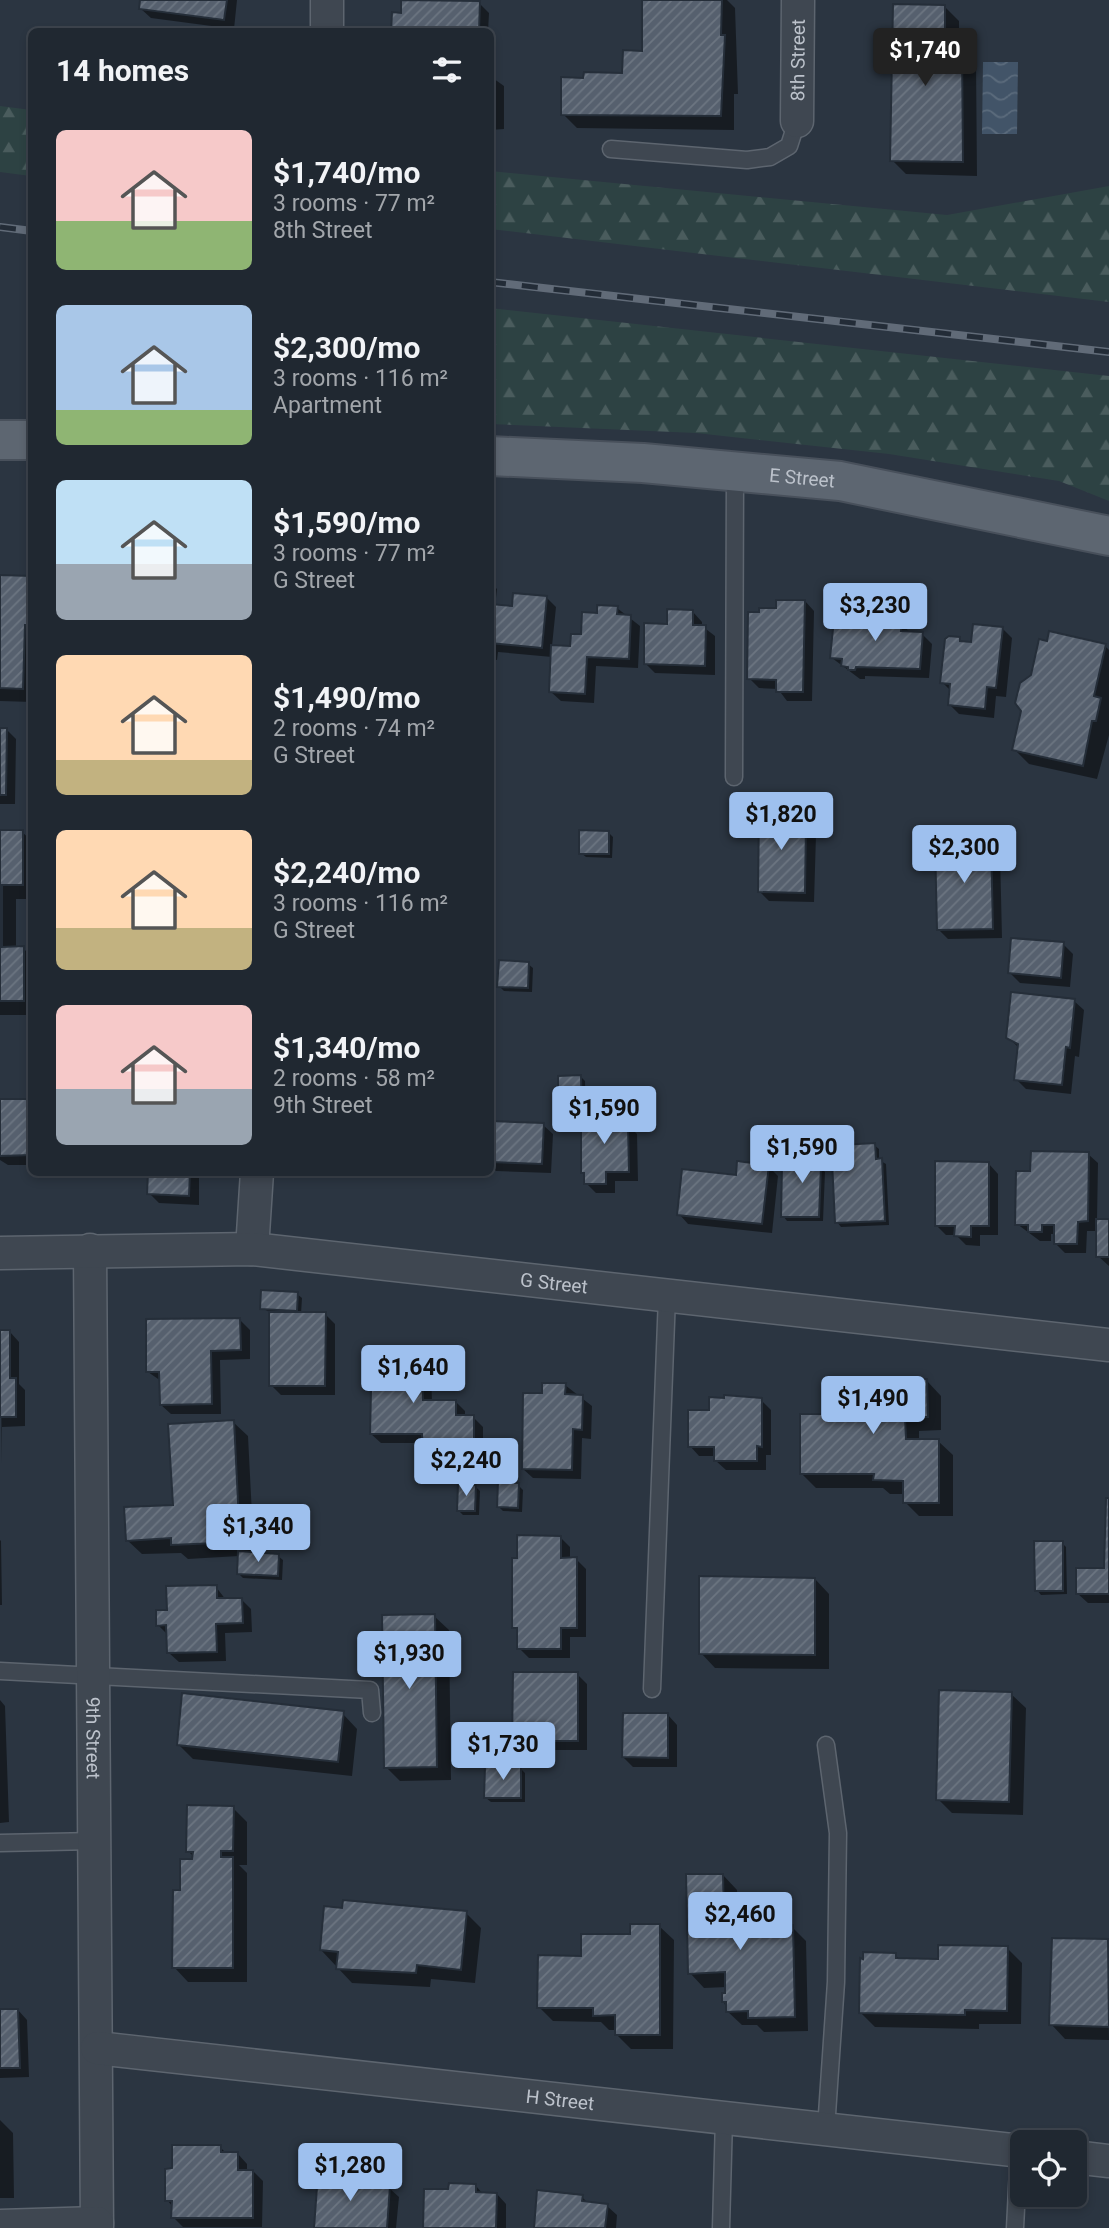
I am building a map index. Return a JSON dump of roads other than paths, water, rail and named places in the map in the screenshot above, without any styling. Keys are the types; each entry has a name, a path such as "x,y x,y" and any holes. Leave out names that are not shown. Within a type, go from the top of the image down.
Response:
{"main road":[{"path":"0,440 28,440"},
{"name":"E Street","path":"494,456 643,463 840,481 1109,536"}],"street":[{"path":"327,0 327,28"},
{"name":"8th Street","path":"797,121 798,0"},
{"path":"252,1249 257,1176"},
{"name":"G Street","path":"0,1252 252,1249 1109,1345"},
{"name":"9th Street","path":"90,1250 97,2226"},
{"name":"H Street","path":"97,2048 1010,2150"},
{"path":"1087,2158 1109,2161"},
{"path":"0,2225 97,2226"}],"lane":[{"path":"611,149 747,160 770,157 789,146 797,121"},
{"path":"734,777 735,472"},
{"path":"652,1689 667,1296"},
{"path":"0,1671 370,1689 372,1713"},
{"path":"825,2129 836,1982 838,1833 826,1745"},
{"path":"0,1843 95,1841"},
{"path":"721,2228 724,2118"},
{"path":"1015,2228 1016,2207"}],"water":[{"path":"983,62 1018,62 1017,134 982,134"}],"railway":[{"path":"0,227 28,230"},
{"path":"494,282 1109,352"}]}
